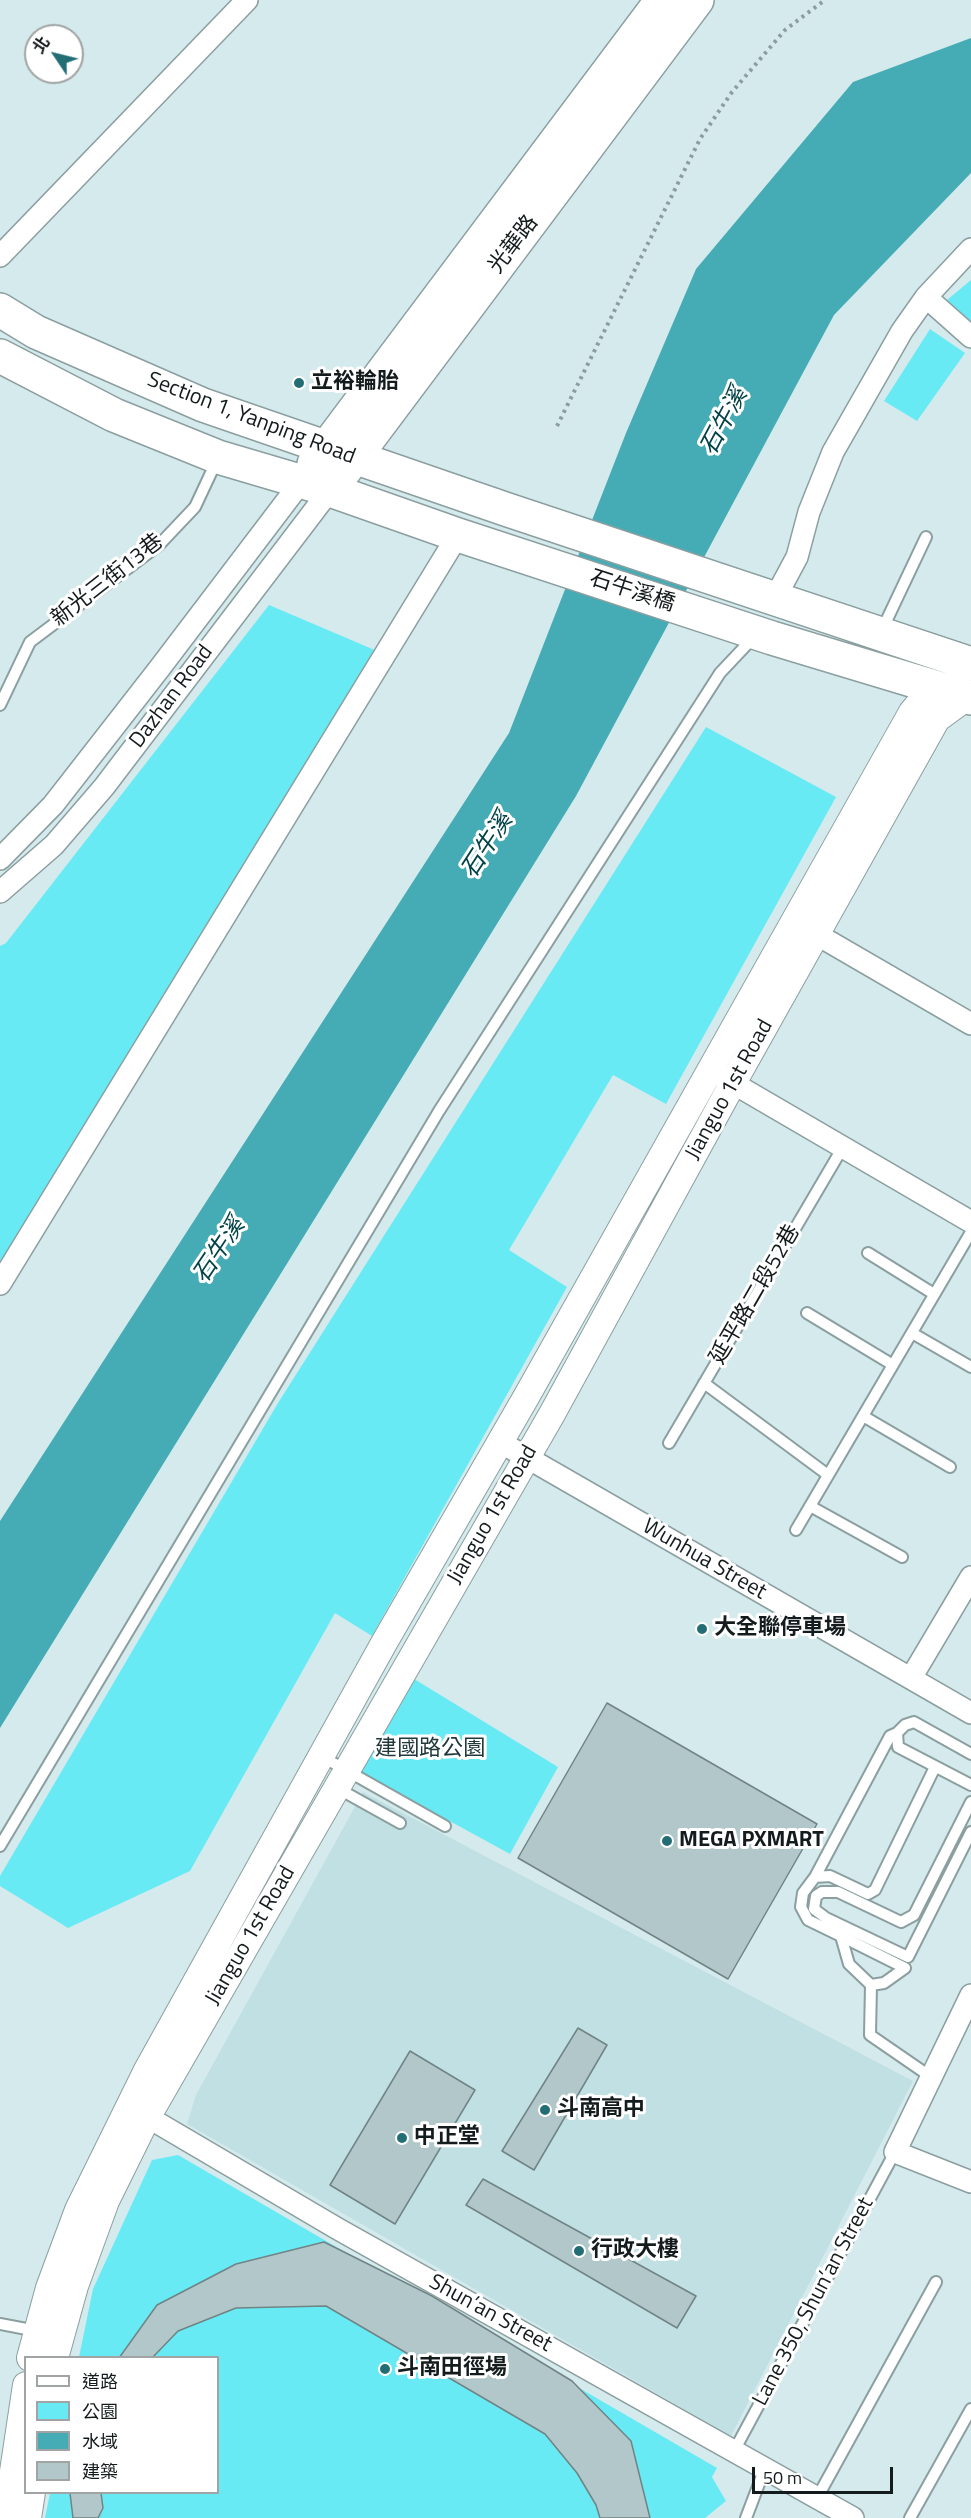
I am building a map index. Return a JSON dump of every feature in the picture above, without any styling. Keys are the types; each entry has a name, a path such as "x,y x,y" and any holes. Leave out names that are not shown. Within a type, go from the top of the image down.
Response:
{"main road":[{"name":"光華路","path":"315,486 664,8 698,0"},
{"name":"Section 1, Yanping Road","path":"0,310 36,332 203,405 508,510"},
{"name":"Section 1, Yanping Road","path":"0,356 114,415 218,457 315,486 492,547"},
{"name":"石牛溪橋","path":"508,510 971,664"},
{"name":"石牛溪橋","path":"492,547 932,688 970,691"}],"street":[{"path":"0,256 247,0"},
{"path":"780,599 796,557 809,512 833,452 902,331 926,297 971,249"},
{"path":"926,297 971,337"},
{"name":"Dazhan Road","path":"0,859 53,805 159,669 315,486"},
{"name":"Dazhan Road","path":"0,891 54,845 104,787 315,486"},
{"path":"0,1284 458,535"},
{"name":"Jianguo 1st Road","path":"56,2356 75,2286 138,2111 321,1756 912,712 932,688"},
{"name":"Jianguo 1st Road","path":"31,2356 49,2288 78,2210 342,1779 527,1456 816,934 938,719 970,691"},
{"path":"816,934 971,1024"},
{"path":"711,1070 971,1222"},
{"name":"Wunhua Street","path":"500,1442 971,1713"},
{"path":"911,1678 971,1577"},
{"path":"971,1995 895,2152 971,2182"},
{"name":"Shun’an Street","path":"138,2111 338,2229 853,2518"},
{"path":"6,2518 24,2398"},
{"path":"28,2518 32,2494"}],"lane":[{"name":"新光三街13巷","path":"0,705 30,642 159,545 195,507 218,457"},
{"path":"881,633 926,537"},
{"path":"0,1846 440,1111 720,673 765,635"},
{"name":"延平路二段52巷","path":"669,1443 843,1147"},
{"path":"796,1530 971,1232"},
{"path":"868,1253 934,1294"},
{"path":"807,1312 892,1365"},
{"path":"912,1333 971,1367"},
{"path":"704,1383 828,1474"},
{"path":"863,1416 950,1467"},
{"path":"810,1506 902,1557"},
{"path":"872,1985 884,1983 905,1968 808,1920 801,1906 803,1893 815,1877 890,1736 897,1734 904,1725 914,1722 971,1754"},
{"path":"897,1734 898,1747 971,1785"},
{"path":"321,1756 342,1779 400,1823"},
{"path":"815,1877 830,1876 868,1894 876,1890 935,1767"},
{"path":"342,1779 445,1826"},
{"path":"971,1803 914,1915 902,1922 838,1892 822,1892 816,1896 814,1910 908,1957 971,1832"},
{"path":"841,1936 849,1964 872,1985 870,2034 931,2077"},
{"name":"Lane 350, Shun’an Street","path":"734,2451 895,2152"},
{"path":"817,2498 936,2282"},
{"path":"0,2324 37,2331"},
{"path":"909,2518 971,2409"},
{"path":"746,2518 765,2468"}],"path":[{"path":"557,426 700,139 732,92 785,30 825,0"}],"shaded area":[{"name":"斗南高中","path":"363,1792 913,2081 731,2436 187,2124 196,2095"}],"green space":[{"path":"971,280 971,322 947,300"},
{"path":"930,329 965,353 917,421 884,401"},
{"path":"269,605 377,651 0,1265 0,946 6,943"},
{"path":"706,727 836,797 666,1104 613,1075 509,1250 567,1287 372,1636 335,1613 190,1871 68,1928 0,1886 0,1876 278,1403"},
{"name":"建國路公園","path":"406,1674 558,1767 510,1854 358,1771"},
{"name":"斗南田徑場","path":"178,2155 717,2468 712,2477 726,2501 705,2518 45,2518 50,2494 219,2494 219,2356 79,2356 93,2289 152,2160"}],"water":[{"name":"石牛溪","path":"971,38 971,173 834,315 576,796 0,1728 0,1521 509,733 626,433 696,269 853,82"}],"building":[{"name":"MEGA PXMART","path":"607,1703 817,1824 728,1979 518,1858"},
{"path":"578,2028 607,2045 534,2170 502,2151"},
{"name":"中正堂","path":"410,2051 475,2090 395,2224 330,2185"},
{"name":"行政大樓","path":"483,2179 696,2296 677,2328 466,2205"},
{"path":"324,2242 432,2296 572,2381 631,2441 650,2518 600,2518 596,2505 577,2473 545,2434 326,2306 236,2308 178,2331 154,2356 120,2356 157,2305 236,2264"},
{"path":"70,2494 101,2494 103,2508 98,2518 73,2518"}],"place":[{"name":"立裕輪胎","path":"299,383"},
{"name":"大全聯停車場","path":"702,1629"},
{"name":"MEGA PXMART","path":"667,1841"},
{"name":"斗南高中","path":"545,2110"},
{"name":"中正堂","path":"402,2138"},
{"name":"行政大樓","path":"579,2251"},
{"name":"斗南田徑場","path":"385,2369"}]}
